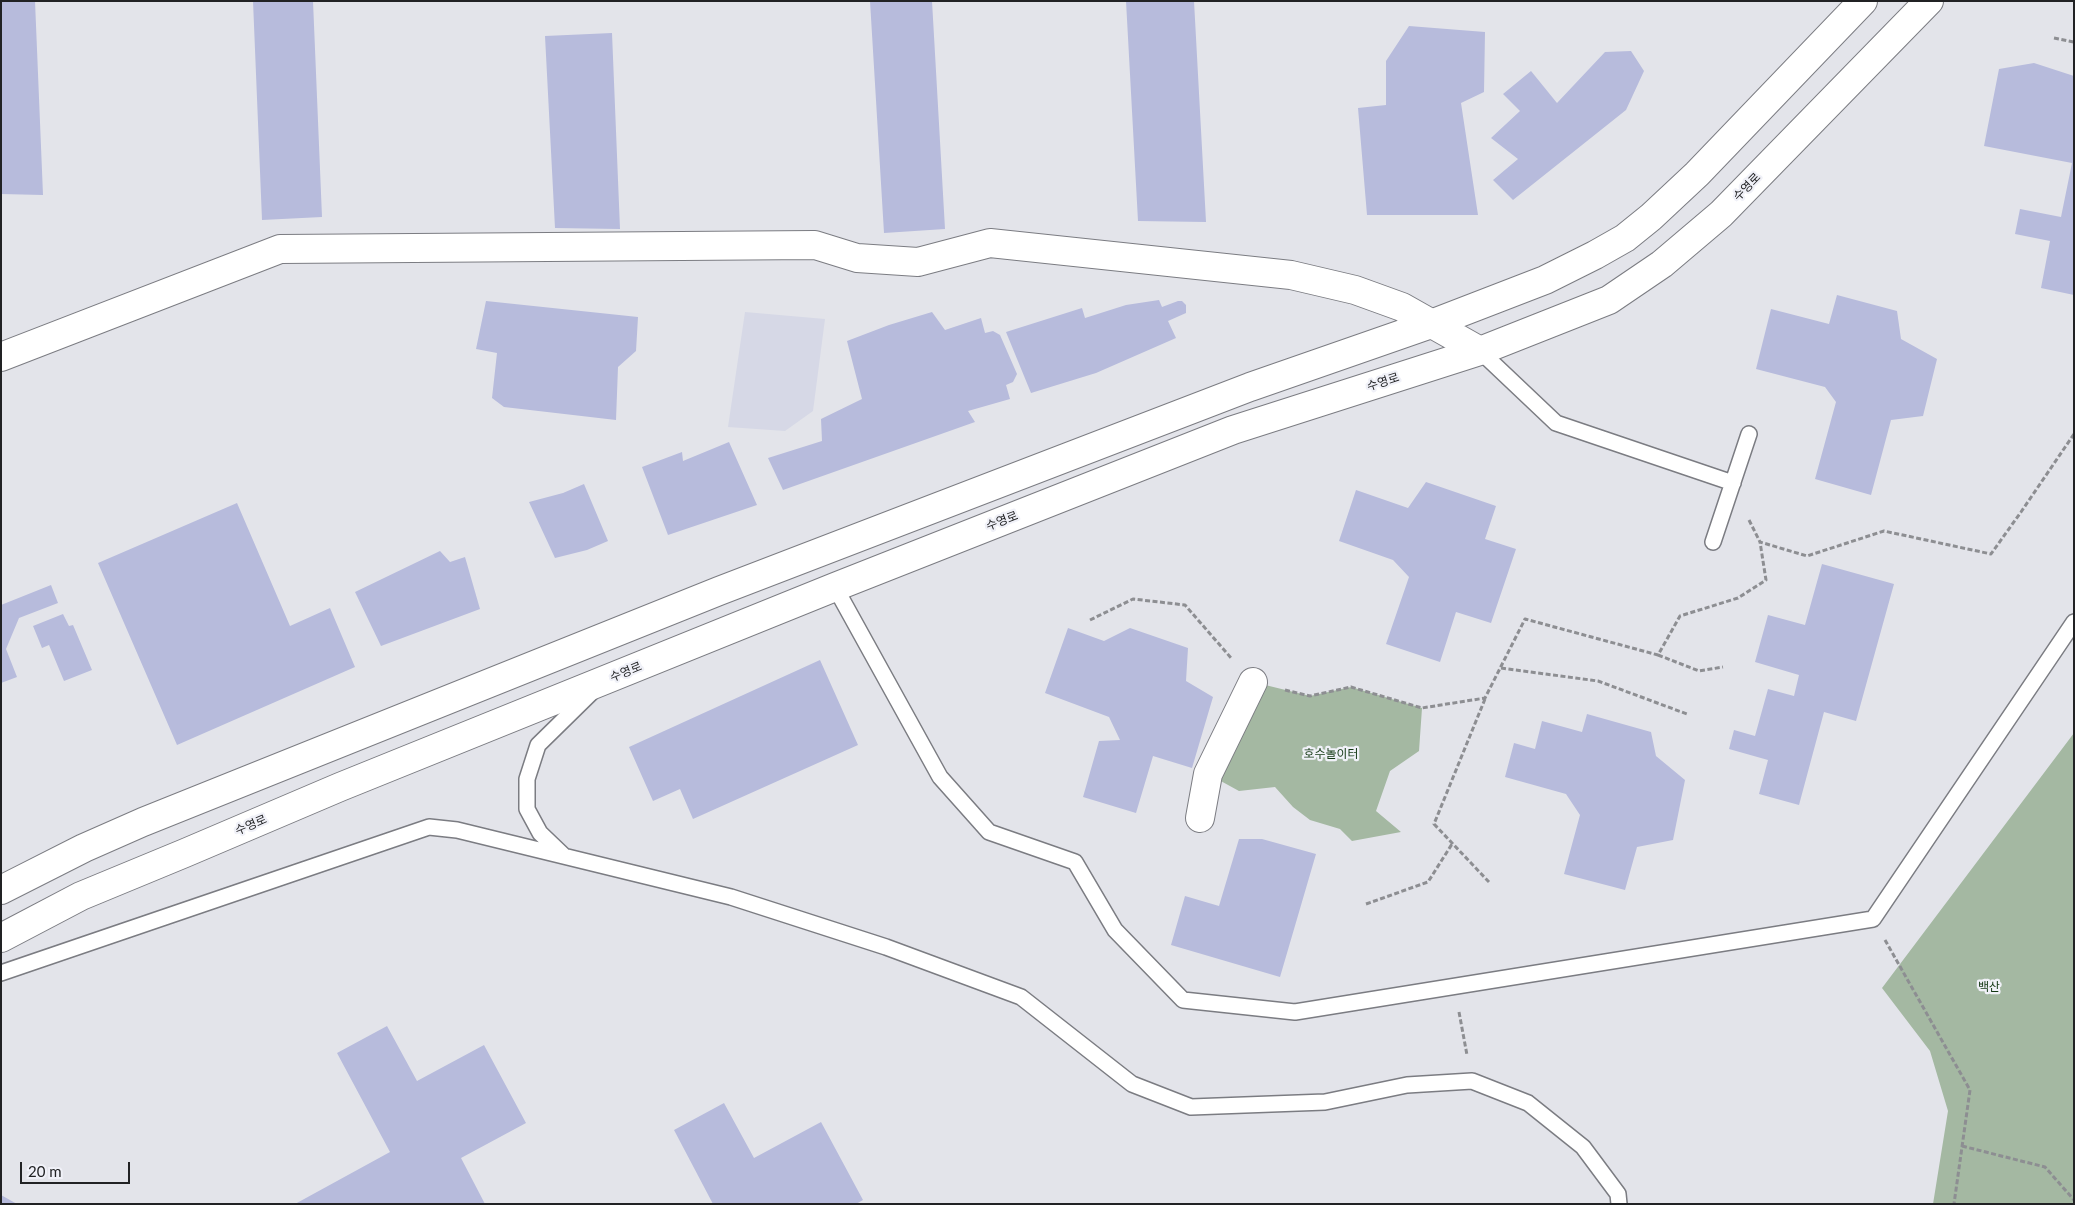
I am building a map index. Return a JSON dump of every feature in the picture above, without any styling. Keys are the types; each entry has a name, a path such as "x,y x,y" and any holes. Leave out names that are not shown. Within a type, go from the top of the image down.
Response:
{"main road":[{"path":"1,890 84,848 143,822 719,591 1241,390 1432,324 1545,280 1596,255 1625,238 1651,217 1697,174 1863,1"},
{"name":"수영로","path":"1,938 32,920 90,893 340,787 835,587 1233,430 1480,351 1609,300 1662,264 1721,214 1929,1"},
{"path":"1,357 280,249 816,245 857,258 918,262 990,243 1291,275 1355,290 1402,307 1480,351"},
{"path":"1200,818 1208,774 1253,682"}],"lane":[{"path":"1480,351 1556,423 1733,483"},
{"path":"1713,542 1749,434"},
{"path":"835,587 940,776 989,832 1075,862 1115,930 1183,1000 1296,1012 1873,919 2074,622"},
{"path":"564,856 540,834 527,809 527,779 538,746 602,682"},
{"path":"1,973 429,827 458,830 731,898 886,947 1021,997 1132,1084 1191,1107 1325,1102 1407,1085 1472,1081 1528,1103 1583,1147 1618,1194 1619,1204"}],"path":[{"path":"2054,38 2074,42"},
{"path":"1760,542 1807,556 1884,530 1991,554 2022,512 2074,434"},
{"path":"1658,655 1680,616 1738,598 1766,580 1760,542 1733,483"},
{"path":"1489,882 1434,824 1485,698 1525,619 1658,655 1699,671 1723,667"},
{"path":"1501,668 1598,681 1687,714"},
{"path":"1422,708 1485,698"},
{"path":"1366,904 1428,882 1452,844"},
{"path":"1873,919 1970,1090 1954,1204"},
{"path":"1455,986 1472,1081"},
{"path":"1962,1146 2045,1167 2074,1200"}],"shaded area":[{"path":"745,312 825,319 813,411 785,431 728,427"}],"green space":[{"name":"호수놀이터","path":"1253,682 1310,696 1351,687 1422,708 1419,751 1390,771 1376,811 1401,832 1352,841 1340,829 1310,820 1293,807 1275,787 1239,791 1208,774"},
{"name":"백산","path":"2074,733 2074,1204 1933,1204 1948,1111 1930,1051 1882,988"}],"building":[{"path":"1,1 35,1 43,195 1,194"},
{"path":"253,1 313,1 322,217 262,220"},
{"path":"870,1 932,1 945,229 884,233"},
{"path":"1126,1 1194,1 1206,222 1138,221"},
{"path":"1409,26 1485,32 1484,92 1461,103 1478,215 1367,215 1358,108 1386,105 1386,61"},
{"path":"612,33 620,229 555,228 545,36"},
{"path":"1631,51 1644,71 1626,110 1513,200 1493,180 1518,159 1491,138 1520,111 1503,94 1531,71 1557,103 1605,52"},
{"path":"2034,63 2074,76 2074,295 2041,288 2050,241 2015,234 2020,209 2061,217 2072,163 1984,146 1999,69"},
{"path":"1837,295 1897,311 1901,339 1937,359 1923,416 1891,420 1871,495 1815,479 1836,402 1825,387 1756,369 1771,309 1829,324"},
{"path":"1159,300 1162,307 1178,301 1182,301 1186,305 1186,313 1168,321 1176,338 1096,373 1031,393 1006,332 1082,308 1085,318 1126,305"},
{"path":"486,301 638,317 636,351 618,367 616,420 504,407 492,398 497,353 476,349"},
{"path":"932,312 945,330 981,318 985,333 993,331 1000,335 1017,374 1013,382 1006,385 1010,399 968,411 975,422 783,490 768,458 822,441 821,419 862,399 847,341 889,325"},
{"path":"729,442 757,505 668,535 642,467 682,452 683,461"},
{"path":"1426,482 1496,506 1485,539 1516,549 1491,623 1456,612 1440,662 1386,644 1409,577 1393,560 1339,541 1356,490 1408,508"},
{"path":"584,484 608,541 587,550 555,558 529,502 563,493"},
{"path":"237,503 290,626 330,608 355,667 177,745 98,563"},
{"path":"440,551 450,562 465,557 480,609 381,646 355,592"},
{"path":"1822,564 1894,584 1856,721 1824,712 1799,805 1759,794 1768,760 1729,749 1734,730 1755,736 1768,689 1794,696 1799,675 1755,662 1768,615 1805,625"},
{"path":"51,585 58,603 19,618 6,649 17,677 1,683 1,605"},
{"path":"63,614 69,626 73,625 92,670 64,681 49,645 42,648 33,626"},
{"path":"1068,628 1104,641 1130,628 1188,648 1186,681 1213,697 1192,768 1153,756 1136,813 1083,797 1099,741 1120,740 1109,717 1045,693"},
{"path":"820,660 858,745 693,819 680,789 653,801 629,747"},
{"path":"1587,714 1651,732 1656,756 1685,780 1673,840 1637,847 1625,890 1564,874 1580,815 1566,794 1505,777 1514,743 1535,749 1542,721 1582,732"},
{"path":"1239,839 1262,839 1316,854 1280,977 1171,945 1185,896 1219,906"},
{"path":"387,1026 417,1081 484,1045 526,1123 461,1158 485,1204 295,1204 390,1152 337,1053"},
{"path":"724,1103 754,1158 821,1122 863,1200 856,1204 713,1204 674,1130"},
{"path":"1,1195 17,1204 1,1204"}]}
